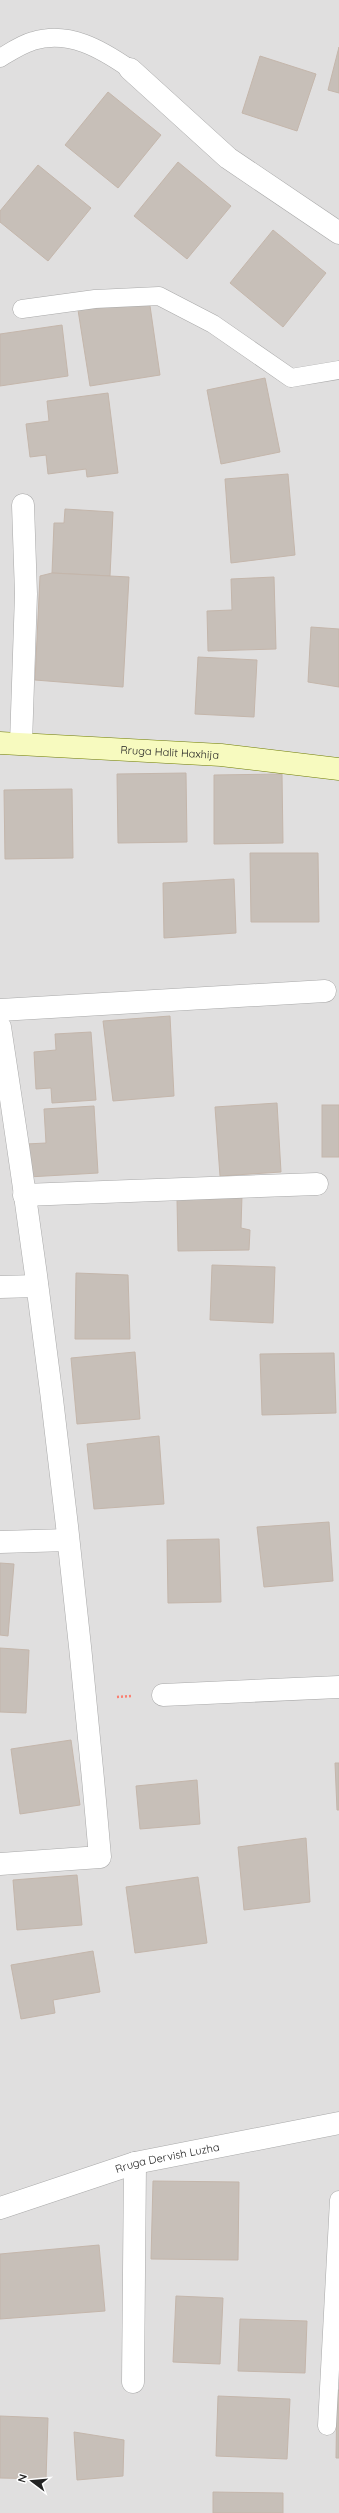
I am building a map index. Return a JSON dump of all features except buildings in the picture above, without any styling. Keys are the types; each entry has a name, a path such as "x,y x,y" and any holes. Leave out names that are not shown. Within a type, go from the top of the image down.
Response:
{"street":[{"path":"130,69 228,158 339,233"},
{"path":"11,743 26,594 23,505"},
{"name":"Rruga Halit Haxhija","path":"11,743 221,755 339,769"},
{"path":"0,1010 325,991"},
{"path":"0,1864 100,1857 68,1540 37,1286 1,1036"},
{"path":"24,1195 317,1184"},
{"path":"0,1287 37,1286"},
{"path":"0,1542 68,1540"},
{"path":"163,1695 339,1687"},
{"name":"Rruga Dervish Luzha","path":"0,2208 135,2163 339,2123"},
{"path":"134,2382 135,2163"}],"lane":[{"path":"0,58 33,41 66,37 102,50 130,69"},
{"path":"22,310 95,299 159,296 213,324 291,378 339,370"},
{"path":"327,2426 339,2200"}],"path":[{"path":"85,1698 163,1695"}],"shaded area":[{"path":"0,0 339,0 339,2513 0,2513"}]}
